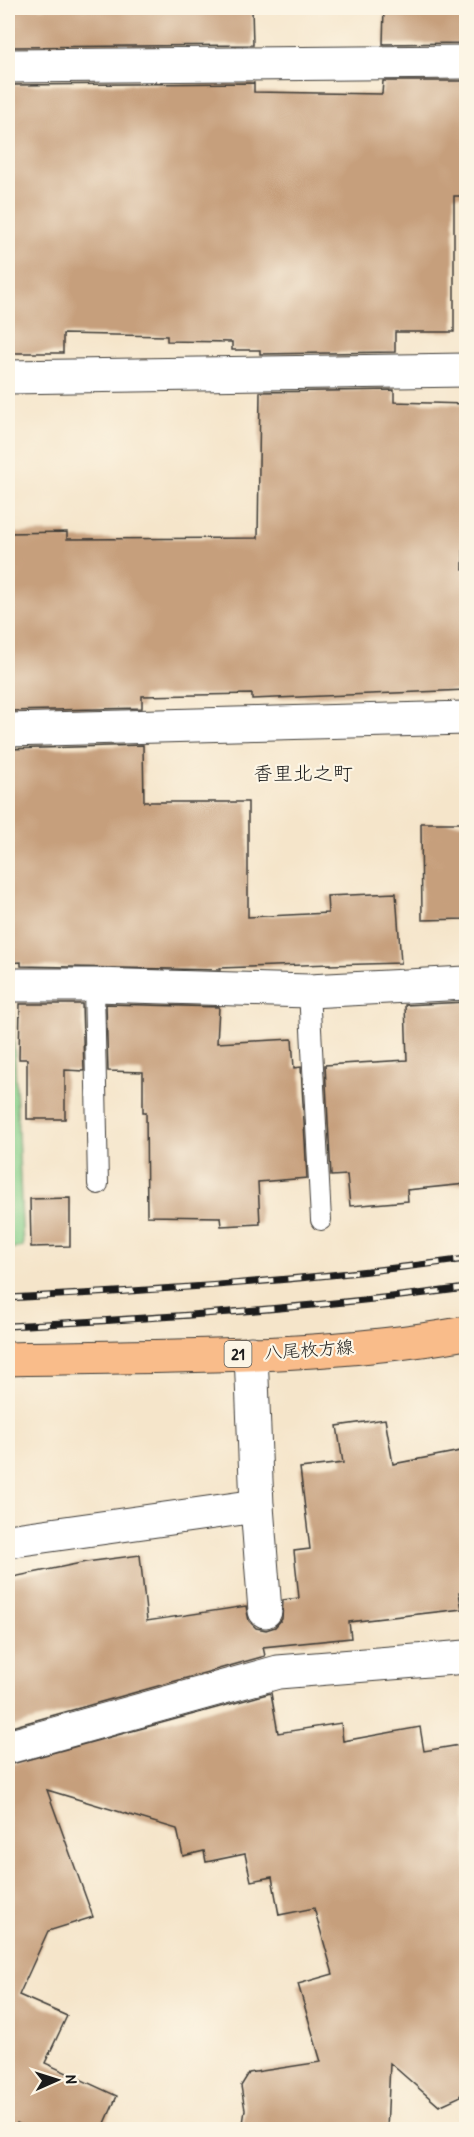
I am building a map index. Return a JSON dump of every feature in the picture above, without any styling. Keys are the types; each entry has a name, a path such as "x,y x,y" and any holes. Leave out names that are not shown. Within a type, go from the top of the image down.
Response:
{"main road":[{"name":"八尾枚方線","path":"8,1359 251,1353 406,1343 466,1333"}],"street":[{"path":"8,66 466,62"},
{"path":"8,377 466,370"},
{"path":"8,729 466,718"},
{"path":"8,985 309,991 466,982"},
{"path":"251,1353 257,1506 265,1611"},
{"path":"8,1541 257,1506"},
{"path":"8,1747 278,1672 466,1657"}],"lane":[{"path":"94,985 98,1184"},
{"path":"309,991 321,1220"}],"green space":[{"path":"8,997 12,997 23,1247 8,1249"}],"building":[{"path":"12,8 252,8 253,45 13,47"},
{"path":"384,8 466,8 466,43 383,44"},
{"path":"383,81 466,81 466,196 454,196 454,332 395,332 395,352 260,354 260,350 232,350 232,342 167,341 167,336 63,334 63,353 8,353 8,108 14,108 13,85 254,83 254,92 382,94"},
{"path":"394,390 394,402 466,404 463,570 466,570 466,690 252,699 252,694 142,696 142,708 8,711 8,533 67,532 67,539 258,538 260,392"},
{"path":"143,745 144,802 248,802 248,917 328,913 327,896 396,893 401,963 220,968 220,970 21,966 21,962 8,963 8,749"},
{"path":"421,823 466,823 466,919 422,920"},
{"path":"466,1002 466,1184 407,1190 408,1201 350,1206 347,1175 331,1176 325,1065 407,1060 405,1005"},
{"path":"20,1004 82,1004 84,1071 65,1070 65,1119 27,1119 27,1059 19,1059"},
{"path":"106,1004 219,1007 217,1043 292,1039 294,1068 301,1067 307,1178 258,1182 260,1224 221,1226 220,1217 147,1216 146,1112 143,1112 143,1072 108,1071"},
{"path":"70,1198 70,1246 31,1247 30,1199"},
{"path":"385,1419 393,1464 466,1450 466,1592 459,1593 462,1609 349,1622 351,1638 263,1647 265,1656 8,1728 8,1578 86,1562 140,1555 147,1621 246,1606 249,1621 256,1628 266,1630 275,1627 282,1619 283,1600 299,1598 294,1551 310,1549 300,1468 343,1463 337,1426"},
{"path":"271,1693 278,1733 341,1723 343,1741 420,1727 424,1751 466,1744 466,2088 459,2097 439,2106 390,2063 387,2130 242,2130 245,2110 241,2086 249,2073 321,2062 298,1984 333,1974 314,1908 279,1915 272,1877 251,1881 245,1854 206,1862 204,1851 183,1856 177,1829 47,1790 93,1917 48,1931 19,1995 67,2016 45,2063 117,2096 102,2130 31,2130 17,2123 14,2130 8,2130 8,1765"}],"railway":[{"path":"8,1298 237,1283 352,1273 466,1259"},
{"path":"8,1326 237,1312 466,1288"}],"district":[{"name":"香里北之町","path":"303,773"}]}
